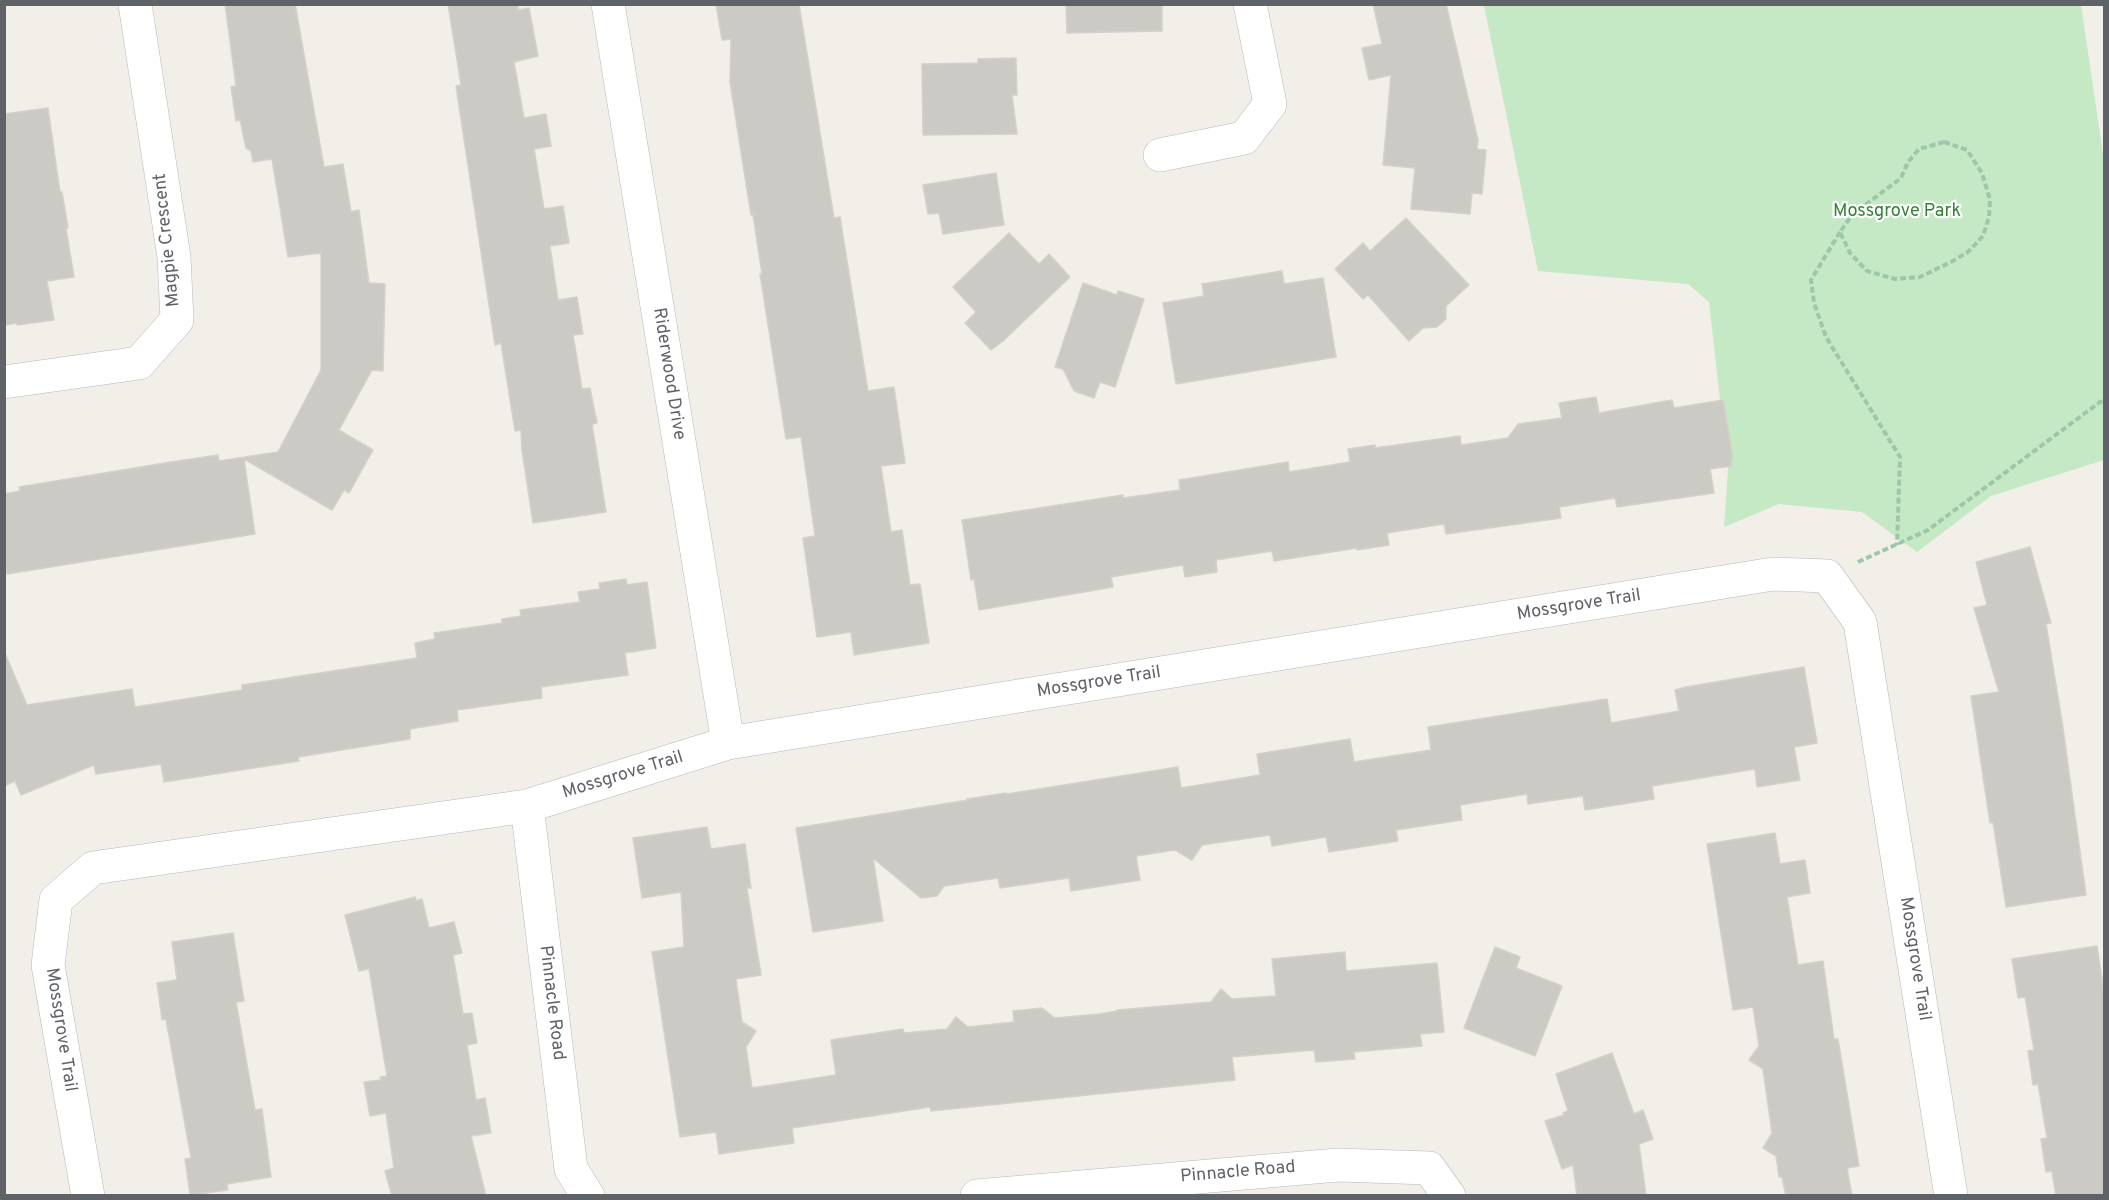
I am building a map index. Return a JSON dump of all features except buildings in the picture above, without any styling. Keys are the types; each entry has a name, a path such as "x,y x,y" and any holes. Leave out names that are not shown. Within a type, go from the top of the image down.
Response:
{"street":[{"name":"Magpie Crescent","path":"4,382 139,363 177,320 174,257 135,4"},
{"name":"Riderwood Drive","path":"608,4 728,743"},
{"path":"1160,155 1244,138 1270,104 1250,4"},
{"name":"Mossgrove Trail","path":"88,1196 48,965 56,900 93,868 526,806 728,743 1773,574 1827,576 1860,622 1951,1196"},
{"name":"Pinnacle Road","path":"526,806 571,1168 588,1196"},
{"name":"Pinnacle Road","path":"977,1196 1338,1165 1429,1168 1449,1196"}],"path":[{"path":"1840,232 1850,253 1868,271 1895,279 1920,278 1968,252 1983,236 1989,217 1990,200 1982,173 1967,150 1944,142 1919,149 1908,162 1901,178 1852,216 1840,232 1811,280 1814,303 1826,338 1899,458 1896,544"},
{"path":"1827,576 1928,530 2104,401"}],"green space":[{"name":"Mossgrove Park","path":"1484,5 2081,5 2104,161 2104,460 1991,496 1917,552 1862,512 1779,504 1724,527 1728,469 1709,302 1688,284 1538,271"}]}
